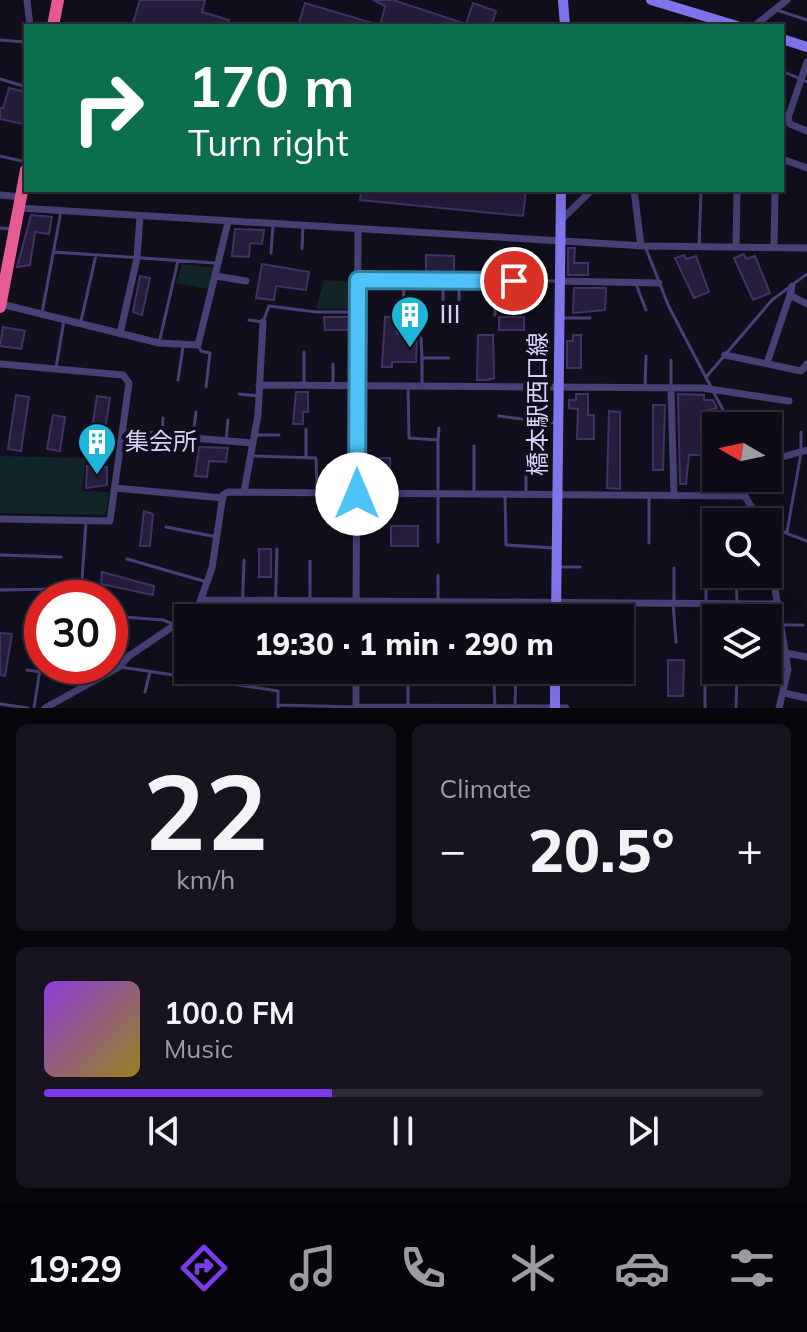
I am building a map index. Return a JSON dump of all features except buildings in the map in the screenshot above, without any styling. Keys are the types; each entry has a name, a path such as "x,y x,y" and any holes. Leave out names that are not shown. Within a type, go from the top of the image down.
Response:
{"highway":[{"path":"53,24 58,0"},
{"path":"0,306 4,264 24,181"}],"street":[{"path":"27,0 30,24"},
{"path":"563,0 565,24"},
{"path":"651,0 730,24"},
{"path":"756,24 786,1"},
{"path":"784,40 807,47"},
{"path":"807,62 804,81 788,121 807,131"},
{"path":"784,99 794,102"},
{"path":"784,160 807,168"},
{"name":"橋本駅西口線","path":"556,603 561,192"},
{"path":"560,221 590,192"},
{"path":"634,192 643,246"},
{"path":"736,246 737,192"},
{"path":"774,248 775,192"},
{"path":"0,195 61,211 228,222 643,246 807,248"},
{"path":"120,334 137,258 140,216"},
{"path":"0,306 159,343 198,345 228,222"},
{"path":"356,604 358,230"},
{"path":"216,276 246,281"},
{"path":"558,281 659,283"},
{"path":"767,363 792,286"},
{"path":"790,295 807,304"},
{"path":"244,492 258,396 263,322"},
{"path":"725,355 801,371 807,364"},
{"path":"0,364 127,376 129,383 110,521 0,519"},
{"path":"259,385 713,389 789,401"},
{"path":"671,388 674,495"},
{"path":"122,432 226,441 253,439"},
{"path":"782,458 804,452"},
{"path":"115,488 223,498"},
{"path":"200,604 217,537 223,498 228,492 745,496"},
{"path":"745,492 752,508"},
{"path":"201,600 779,604 776,588"},
{"path":"779,708 788,670 782,625"},
{"path":"129,656 174,627"},
{"path":"786,653 807,657"},
{"path":"45,708 88,684"},
{"path":"356,684 356,707 566,708"},
{"path":"555,684 555,708"},
{"path":"784,693 807,698"}],"lane":[{"path":"773,0 786,1"},
{"path":"775,9 807,20"},
{"path":"0,40 24,42"},
{"path":"784,72 804,81"},
{"path":"0,79 24,86"},
{"path":"0,156 24,162"},
{"path":"699,247 698,200 701,193"},
{"path":"42,315 61,211"},
{"path":"271,253 273,224"},
{"path":"302,249 303,226"},
{"path":"0,228 14,229"},
{"path":"643,246 724,412"},
{"path":"54,252 218,264"},
{"path":"81,324 96,255"},
{"path":"159,343 178,260"},
{"path":"707,376 772,300 807,274"},
{"path":"358,280 558,281"},
{"path":"403,319 404,280"},
{"path":"443,280 443,317"},
{"path":"459,280 459,300"},
{"path":"495,315 496,281"},
{"path":"635,282 646,310"},
{"path":"249,320 263,322 269,306 316,312 358,312"},
{"path":"558,318 590,318"},
{"path":"56,369 64,320"},
{"path":"421,338 422,387"},
{"path":"178,380 184,343"},
{"path":"198,345 201,351 210,353 206,387"},
{"path":"304,352 304,385"},
{"path":"645,388 646,356"},
{"path":"422,358 449,358"},
{"path":"671,360 671,388"},
{"path":"333,364 333,386"},
{"path":"408,386 409,438 438,440"},
{"path":"239,394 258,396"},
{"path":"193,437 196,412"},
{"path":"499,416 557,424"},
{"path":"162,435 163,418"},
{"path":"226,441 228,420"},
{"path":"438,542 439,428"},
{"path":"306,429 306,457"},
{"path":"787,532 804,452 801,432"},
{"path":"253,439 279,435"},
{"path":"474,446 474,494"},
{"path":"250,456 317,460 317,492"},
{"path":"526,472 526,495"},
{"path":"505,494 506,545 557,548"},
{"path":"649,495 649,543"},
{"path":"82,580 86,522"},
{"path":"166,527 217,537"},
{"path":"782,530 807,541"},
{"path":"276,604 277,549"},
{"path":"0,555 61,557"},
{"path":"127,559 207,582"},
{"path":"243,604 244,560"},
{"path":"310,561 310,600"},
{"path":"557,566 580,567"},
{"path":"674,568 676,642"},
{"path":"438,575 438,600"},
{"path":"707,588 709,603"},
{"path":"735,603 736,588"},
{"path":"0,590 24,590"},
{"path":"128,617 163,620 174,625"},
{"path":"782,625 803,625"},
{"path":"128,668 278,691 278,706 356,707"},
{"path":"145,692 150,670"},
{"path":"0,704 31,708 37,684"},
{"path":"407,684 408,706"},
{"path":"494,684 495,708"},
{"path":"515,708 516,684"},
{"path":"705,684 705,708"},
{"path":"736,708 737,684"}],"green space":[{"path":"182,264 213,268 208,289 176,283"},
{"path":"324,280 355,282 353,309 316,309"},
{"path":"0,456 86,458 82,491 109,492 106,515 0,513"}],"place":[{"name":"Ⅲ","path":"410,349"},
{"name":"集会所","path":"97,476"}],"route":[{"path":"357,494 358,280 514,281"}]}
